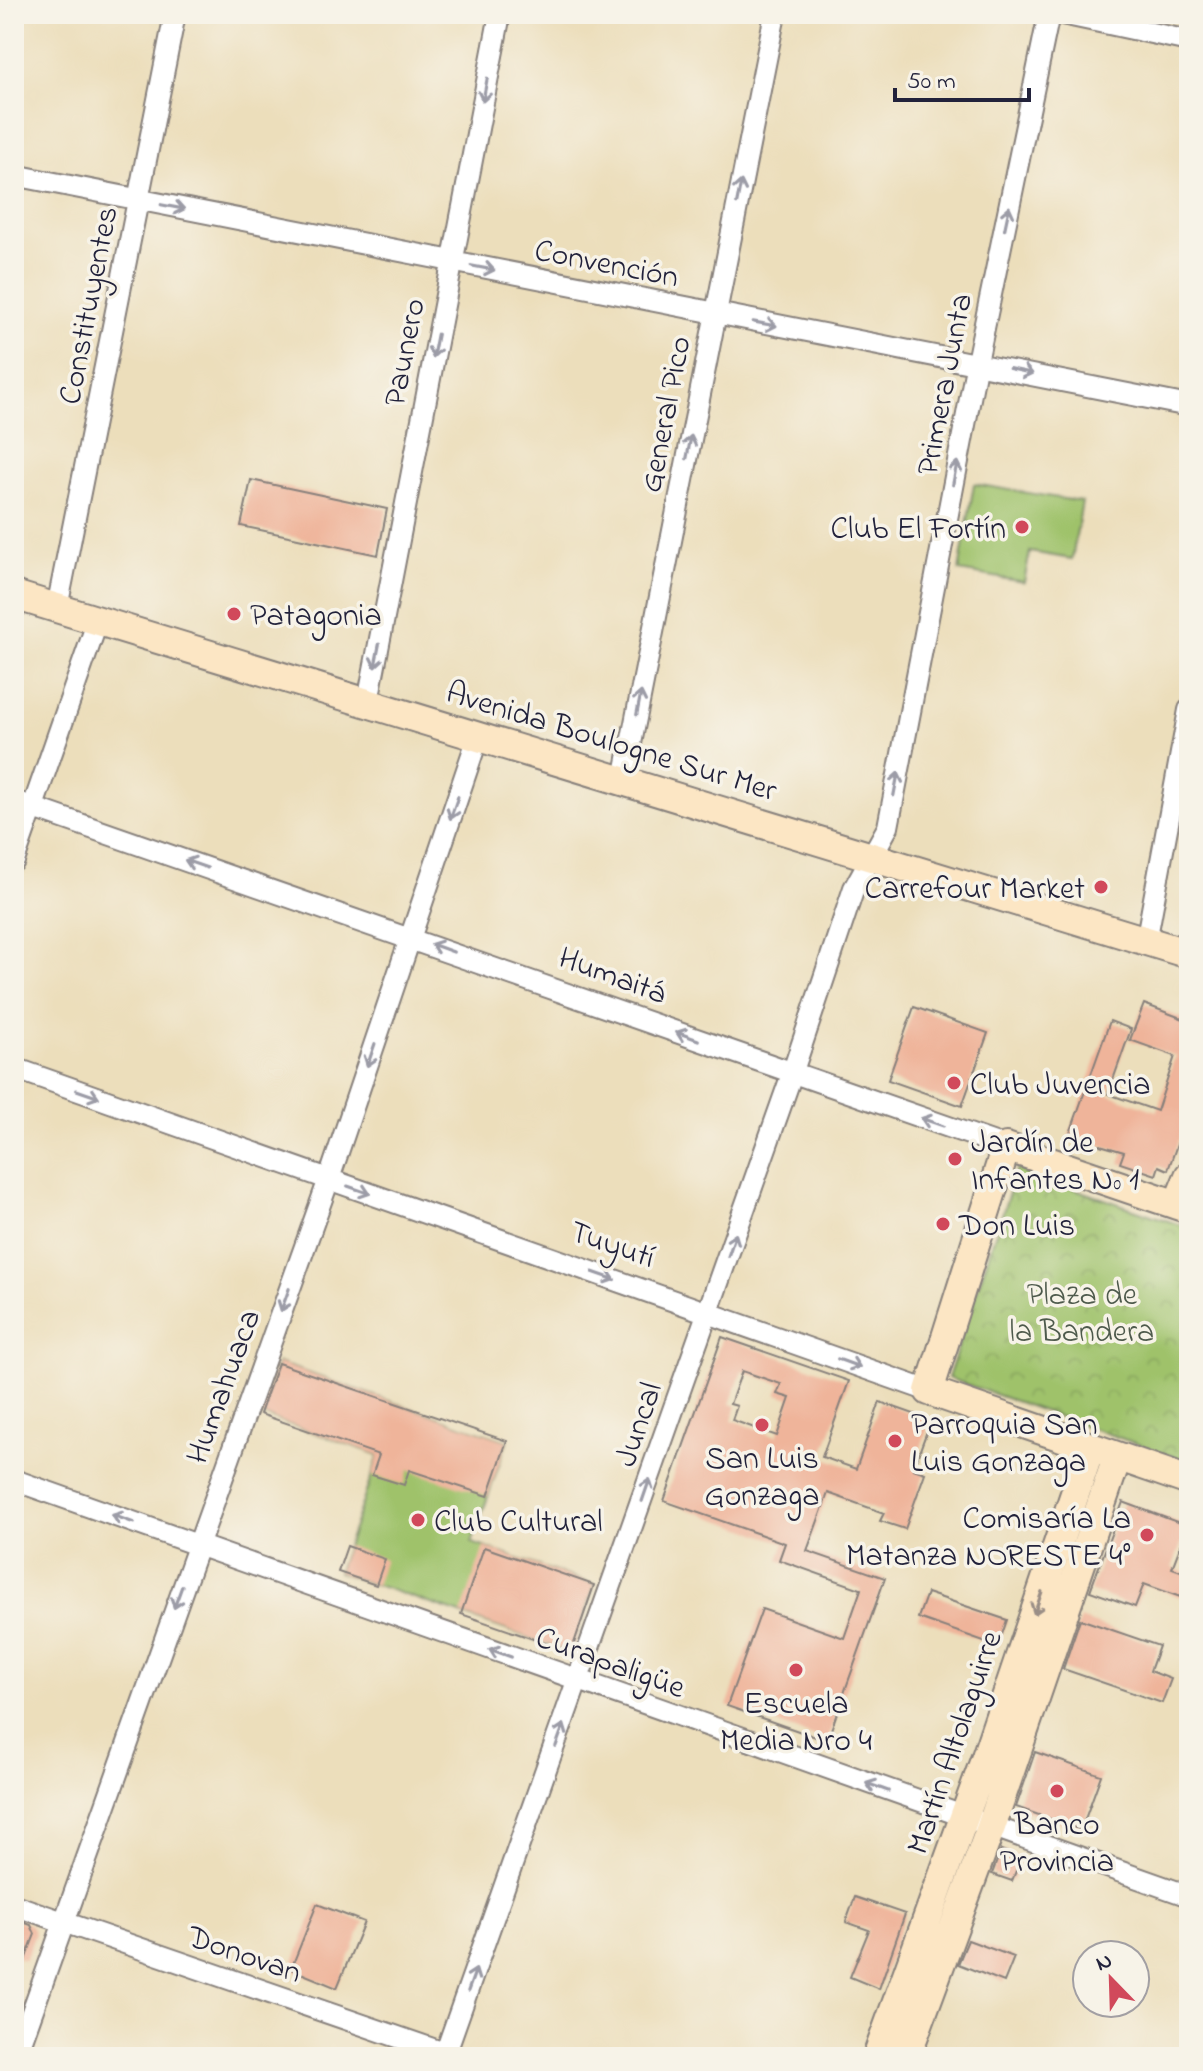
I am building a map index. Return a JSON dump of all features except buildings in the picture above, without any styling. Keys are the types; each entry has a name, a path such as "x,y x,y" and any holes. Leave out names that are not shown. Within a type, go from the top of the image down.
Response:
{"street":[{"name":"Constituyentes","path":"57,608 175,14"},
{"name":"Paunero","path":"368,701 500,14"},
{"name":"General Pico","path":"624,779 775,14"},
{"name":"Primera Junta","path":"871,856 888,827 977,362 1049,14"},
{"path":"1062,14 1189,41"},
{"name":"Convención","path":"14,175 1189,406"},
{"name":"Avenida Boulogne Sur Mer","path":"14,595 479,734 1189,954"},
{"path":"14,861 23,804 98,620"},
{"path":"1146,942 1189,710"},
{"name":"Humahuaca","path":"16,2057 329,1179 479,734"},
{"name":"Humaitá","path":"23,804 411,937 792,1074 1183,1207"},
{"name":"Juncal","path":"448,2056 792,1074 854,888 871,856"},
{"name":"Tuyutí","path":"14,1068 1104,1454 1189,1481"},
{"path":"929,1391 1006,1147"},
{"path":"1183,1207 1189,1176"},
{"name":"Martín Altolaguirre","path":"877,2057 963,1818 1104,1454"},
{"name":"Martín Altolaguirre","path":"906,2057 991,1827 1104,1454"},
{"name":"Curapaligüe","path":"14,1480 1189,1896"},
{"name":"Donovan","path":"14,1905 448,2056"}],"green space":[{"name":"Club El Fortín","path":"974,484 1082,502 1072,559 1030,552 1024,582 959,571"},
{"name":"Plaza de la Bandera","path":"1017,1169 1189,1228 1189,1462 948,1378"},
{"name":"Club Cultural","path":"278,1363 507,1441 472,1543 594,1585 571,1652 338,1572 379,1455 260,1414"}],"place":[{"name":"Club El Fortín","path":"1022,527"},
{"name":"Patagonia","path":"234,614"},
{"name":"Carrefour Market","path":"1101,887"},
{"name":"Club Juvencia","path":"954,1083"},
{"name":"Jardín de Infantes Nº 1","path":"955,1159"},
{"name":"Don Luis","path":"943,1224"},
{"name":"San Luis Gonzaga","path":"762,1425"},
{"name":"Parroquia San Luis Gonzaga","path":"895,1441"},
{"name":"Club Cultural","path":"418,1520"},
{"name":"Comisaría La Matanza NORESTE 4°","path":"1147,1535"},
{"name":"Escuela Media Nro 4","path":"796,1670"},
{"name":"Banco Provincia","path":"1057,1791"}]}
